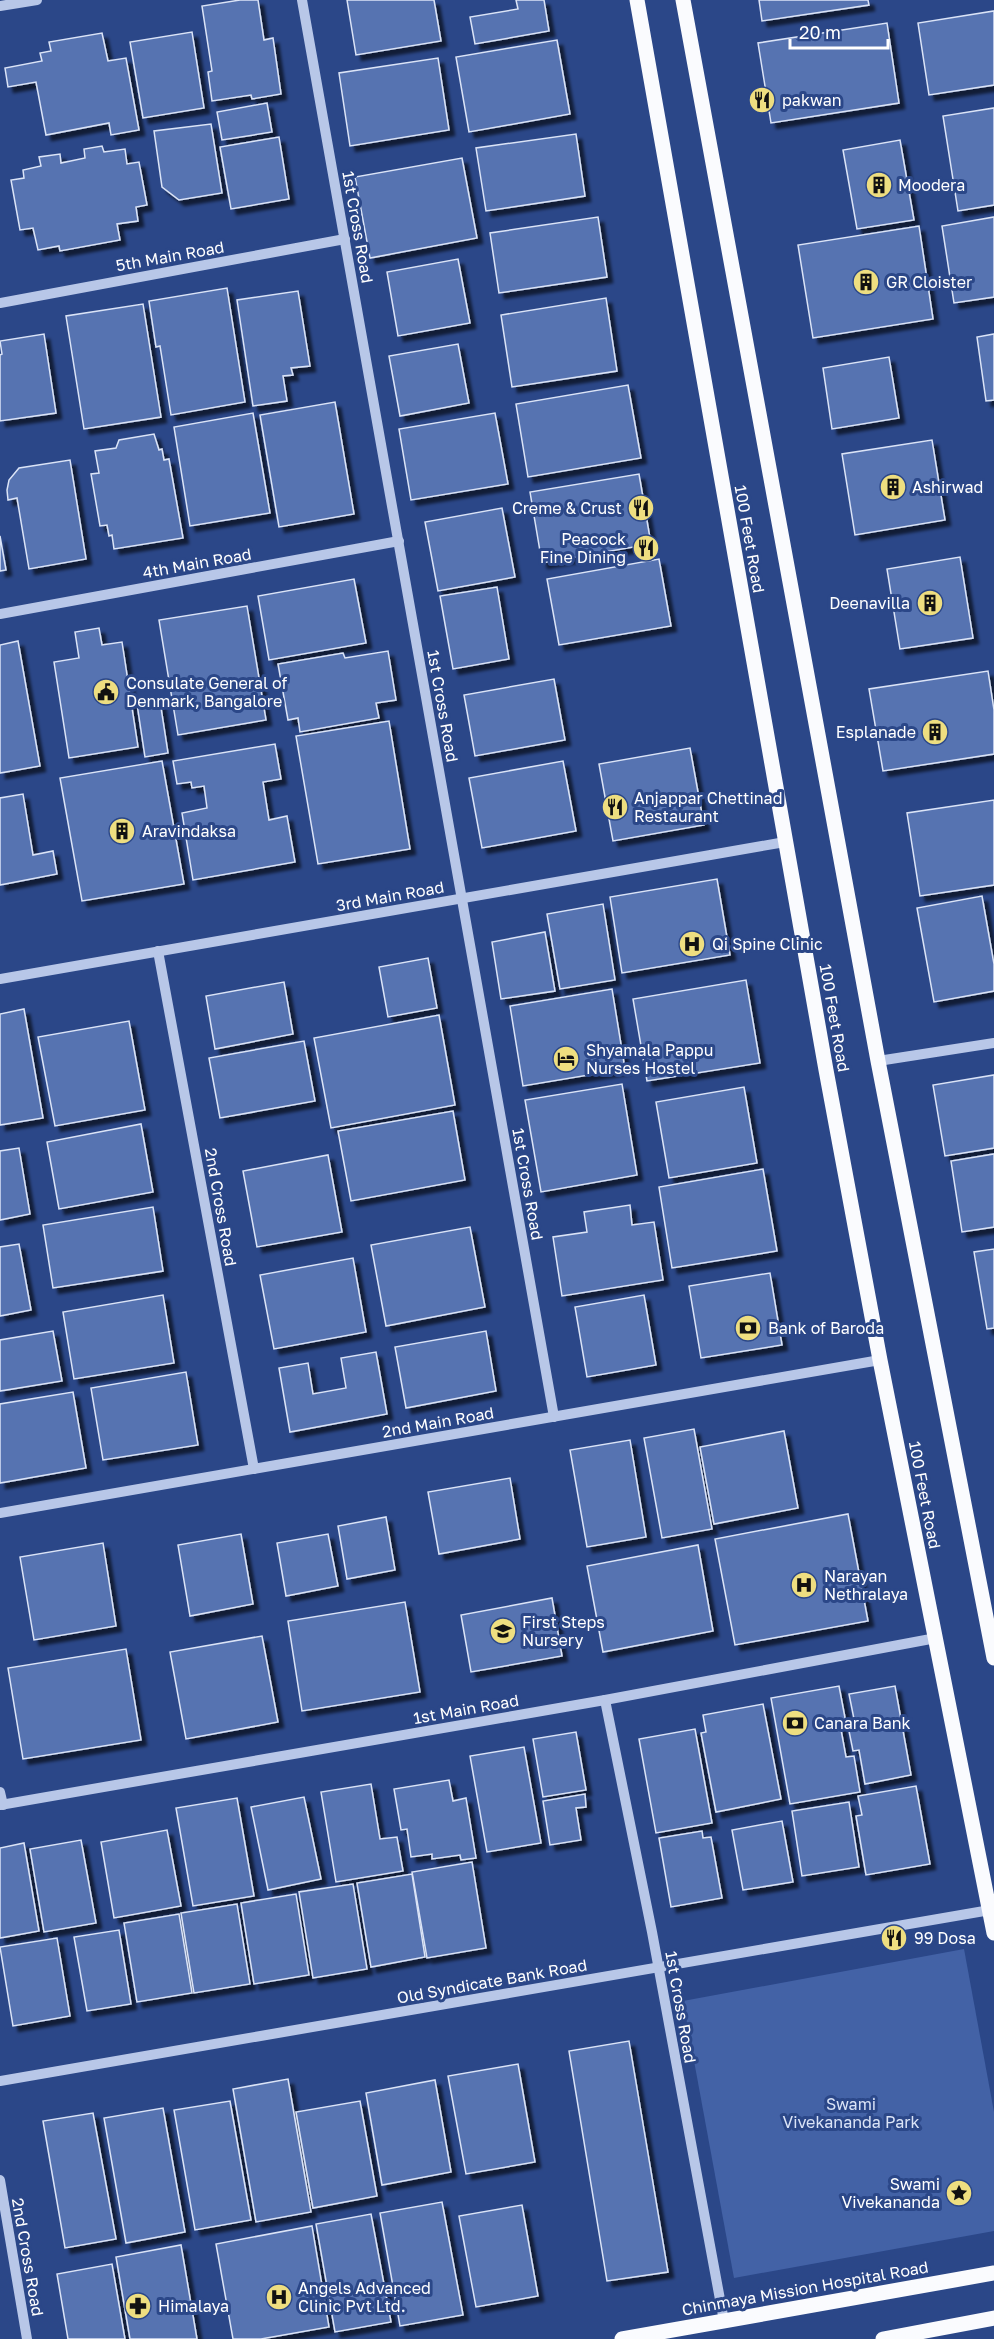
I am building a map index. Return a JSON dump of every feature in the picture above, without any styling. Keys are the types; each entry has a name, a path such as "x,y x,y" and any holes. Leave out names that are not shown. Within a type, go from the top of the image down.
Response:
{"main road":[{"name":"100 Feet Road","path":"637,0 785,843 880,1360 994,1933"},
{"name":"100 Feet Road","path":"683,0 878,1061 994,1658"},
{"name":"Chinmaya Mission Hospital Road","path":"622,2339 994,2273"},
{"path":"883,2339 994,2319"}],"street":[{"path":"0,6 37,0"},
{"name":"1st Cross Road","path":"302,0 554,1417"},
{"name":"5th Main Road","path":"0,303 345,239"},
{"name":"4th Main Road","path":"0,614 399,541"},
{"name":"3rd Main Road","path":"0,979 785,843"},
{"name":"2nd Cross Road","path":"158,951 254,1469"},
{"path":"878,1061 994,1043"},
{"name":"2nd Main Road","path":"0,1514 880,1360"},
{"name":"1st Main Road","path":"1,1805 605,1700 936,1638"},
{"name":"1st Cross Road","path":"605,1700 658,1967 724,2321"},
{"path":"0,1791 1,1805"},
{"name":"Old Syndicate Bank Road","path":"0,2081 990,1910"},
{"name":"2nd Cross Road","path":"0,2180 27,2339"}],"green space":[{"name":"Swami Vivekananda Park","path":"964,1949 994,2112 994,2231 734,2278 683,2001"}],"building":[{"path":"240,0 258,0 264,40 273,38 281,94 252,99 251,95 212,101 208,72 212,71 202,6"},
{"path":"347,0 434,0 441,41 356,55"},
{"path":"516,0 544,0 549,31 475,44 470,17 518,9"},
{"path":"759,0 868,0 869,5 762,21"},
{"path":"994,11 994,85 929,95 918,23"},
{"path":"887,23 899,103 771,123 758,43"},
{"path":"192,32 204,108 143,118 130,42"},
{"path":"102,33 108,61 126,58 139,130 111,135 109,123 46,135 36,82 8,87 5,68 42,61 40,53 51,51 49,42"},
{"path":"557,40 570,114 469,132 456,57"},
{"path":"438,58 449,130 350,146 339,73"},
{"path":"267,103 272,132 222,140 217,112"},
{"path":"994,108 994,205 958,211 943,116"},
{"path":"211,124 222,193 179,200 162,187 154,131"},
{"path":"576,134 585,196 486,211 476,148"},
{"path":"279,137 289,199 231,209 220,147"},
{"name":"Moodera","path":"900,140 914,220 857,229 843,150"},
{"path":"102,146 104,152 125,149 127,164 139,162 147,205 136,207 138,221 117,224 120,240 60,251 59,246 38,250 33,228 20,230 11,180 24,178 23,170 41,166 39,157 60,154 61,163 85,158 84,149"},
{"path":"462,158 477,238 370,258 355,177"},
{"path":"598,217 607,277 499,293 490,233"},
{"path":"994,217 994,297 954,303 942,226"},
{"name":"GR Cloister","path":"919,226 933,319 813,338 798,245"},
{"path":"458,259 470,323 398,336 387,272"},
{"path":"227,288 245,402 171,415 160,346 156,347 149,301"},
{"path":"298,291 310,366 291,368 293,375 283,376 287,401 253,406 237,300"},
{"path":"606,298 617,371 512,387 501,315"},
{"path":"143,304 161,417 84,429 66,316"},
{"path":"44,334 56,413 0,421 0,355 2,354 0,341"},
{"path":"994,334 994,400 986,401 977,337"},
{"path":"458,344 469,403 400,416 389,356"},
{"path":"889,357 899,418 832,429 823,368"},
{"path":"628,385 641,458 528,477 516,404"},
{"path":"335,402 354,514 279,527 260,415"},
{"path":"253,413 270,513 190,526 174,427"},
{"path":"495,413 508,484 411,500 399,429"},
{"path":"154,434 159,450 162,449 164,460 169,459 183,538 114,549 112,535 109,536 107,525 100,526 91,474 99,473 95,451 116,448 119,440"},
{"name":"Ashirwad","path":"932,440 945,520 855,535 842,454"},
{"path":"70,460 86,559 29,569 17,498 8,500 9,480 19,468"},
{"path":"639,474 651,544 542,563 530,492"},
{"path":"502,508 515,577 438,591 425,522"},
{"path":"0,536 6,570 0,571"},
{"name":"Deenavilla","path":"960,557 973,638 900,649 887,569"},
{"path":"659,559 671,626 559,645 547,579"},
{"path":"354,579 366,643 269,660 258,596"},
{"path":"497,587 509,659 453,669 440,596"},
{"path":"247,606 266,720 178,735 159,620"},
{"path":"99,628 102,645 122,642 138,747 69,758 54,662 79,658 75,632"},
{"path":"18,641 40,766 0,773 0,645"},
{"path":"388,651 396,700 376,703 379,718 300,732 298,718 288,720 278,664 343,653 345,658"},
{"name":"Esplanade","path":"988,671 994,710 994,754 883,771 869,689"},
{"path":"554,679 565,740 475,756 464,695"},
{"path":"160,701 168,753 145,757 137,704"},
{"path":"389,721 410,849 318,864 296,736"},
{"path":"275,744 281,779 263,782 269,820 287,816 295,862 193,880 182,813 207,808 204,786 192,788 191,782 177,784 173,761"},
{"path":"690,748 704,825 613,841 599,764"},
{"name":"Aravindaksa","path":"162,761 184,884 82,901 60,778"},
{"path":"563,761 576,831 482,848 469,778"},
{"path":"23,794 33,855 53,851 57,874 0,885 0,798"},
{"path":"994,800 994,885 920,896 907,813"},
{"path":"717,879 730,955 622,973 610,897"},
{"path":"982,896 994,964 994,991 934,1002 917,908"},
{"path":"603,904 615,980 560,989 547,914"},
{"path":"545,932 555,991 501,999 492,942"},
{"path":"428,958 437,1008 388,1017 379,967"},
{"path":"746,980 760,1063 647,1081 633,999"},
{"path":"284,982 293,1034 215,1049 206,996"},
{"path":"612,989 625,1069 523,1086 510,1006"},
{"path":"24,1009 43,1118 0,1125 0,1014"},
{"path":"439,1015 455,1105 331,1128 314,1038"},
{"path":"129,1021 145,1110 55,1126 38,1037"},
{"path":"304,1041 315,1101 220,1118 209,1058"},
{"path":"994,1075 994,1148 945,1156 933,1085"},
{"path":"622,1084 637,1175 541,1192 525,1100"},
{"path":"744,1087 757,1163 669,1178 656,1102"},
{"path":"453,1111 465,1180 351,1201 338,1131"},
{"path":"141,1124 153,1192 59,1209 47,1142"},
{"path":"19,1148 30,1214 0,1220 0,1151"},
{"path":"994,1154 994,1227 962,1232 951,1161"},
{"path":"328,1155 342,1232 257,1247 243,1171"},
{"path":"763,1169 777,1251 672,1268 659,1187"},
{"path":"630,1205 632,1225 654,1222 663,1280 562,1296 553,1237 587,1232 584,1212"},
{"path":"153,1207 163,1271 53,1288 43,1225"},
{"path":"470,1227 485,1307 386,1326 371,1245"},
{"path":"19,1244 31,1310 0,1316 0,1247"},
{"path":"994,1249 994,1328 987,1329 974,1252"},
{"path":"353,1258 366,1332 274,1349 260,1275"},
{"path":"770,1273 782,1345 701,1358 689,1286"},
{"path":"163,1295 174,1363 74,1379 63,1312"},
{"path":"644,1295 656,1365 587,1377 575,1307"},
{"path":"53,1331 62,1381 0,1391 0,1340"},
{"path":"486,1331 496,1391 406,1408 395,1347"},
{"path":"376,1352 387,1414 290,1432 279,1368 308,1363 313,1394 346,1388 341,1358"},
{"path":"186,1372 198,1445 103,1460 91,1388"},
{"path":"73,1392 86,1468 0,1483 0,1404"},
{"path":"694,1429 712,1529 662,1538 644,1438"},
{"path":"784,1431 798,1508 714,1524 700,1447"},
{"path":"630,1440 646,1537 587,1547 570,1450"},
{"path":"510,1478 520,1539 439,1554 428,1492"},
{"path":"848,1514 868,1621 735,1645 715,1539"},
{"path":"386,1517 395,1570 347,1579 338,1526"},
{"path":"241,1534 253,1604 190,1616 178,1545"},
{"path":"328,1534 338,1586 286,1596 277,1543"},
{"path":"103,1543 116,1626 34,1640 20,1557"},
{"path":"698,1545 713,1631 603,1652 587,1566"},
{"path":"552,1598 562,1656 471,1672 461,1615"},
{"path":"405,1602 420,1692 302,1711 288,1621"},
{"path":"262,1636 278,1722 186,1739 170,1652"},
{"path":"126,1649 141,1740 23,1759 8,1668"},
{"path":"839,1686 846,1723 840,1724 846,1757 854,1756 860,1792 790,1804 771,1698"},
{"path":"895,1686 911,1775 865,1784 859,1750 853,1751 848,1726 855,1724 849,1694"},
{"path":"763,1704 781,1799 716,1812 701,1733 706,1732 703,1715"},
{"path":"695,1729 712,1823 656,1833 639,1739"},
{"path":"576,1732 586,1790 543,1797 533,1739"},
{"path":"524,1747 541,1843 487,1852 470,1756"},
{"path":"449,1780 453,1801 466,1798 476,1858 461,1860 460,1855 432,1859 432,1854 411,1857 407,1829 401,1830 394,1789"},
{"path":"371,1784 380,1839 397,1837 403,1871 336,1882 321,1792"},
{"path":"916,1786 930,1864 866,1875 856,1816 862,1815 858,1796"},
{"path":"585,1794 586,1807 576,1808 581,1840 550,1845 543,1801"},
{"path":"304,1797 321,1879 268,1890 251,1807"},
{"path":"237,1798 254,1896 193,1906 176,1808"},
{"path":"849,1802 859,1867 802,1876 792,1811"},
{"path":"782,1821 793,1882 743,1890 732,1830"},
{"path":"167,1830 181,1906 114,1918 101,1842"},
{"path":"702,1831 703,1838 711,1837 722,1898 671,1907 659,1838"},
{"path":"81,1840 96,1923 44,1932 30,1849"},
{"path":"24,1843 39,1931 0,1938 0,1848"},
{"path":"472,1862 486,1948 427,1958 412,1872"},
{"path":"412,1874 425,1957 371,1967 357,1883"},
{"path":"353,1884 367,1969 313,1978 299,1892"},
{"path":"296,1894 309,1975 254,1984 241,1903"},
{"path":"237,1904 250,1984 194,1993 181,1913"},
{"path":"179,1914 192,1993 137,2002 124,1923"},
{"path":"119,1930 131,2004 87,2011 74,1937"},
{"path":"57,1938 70,2016 13,2026 0,1947"},
{"path":"629,2041 668,2272 607,2281 569,2051"},
{"path":"518,2064 535,2162 466,2174 448,2076"},
{"path":"288,2079 311,2212 256,2222 233,2089"},
{"path":"435,2080 451,2172 382,2185 366,2093"},
{"path":"230,2101 251,2220 195,2230 174,2110"},
{"path":"360,2101 377,2196 313,2208 296,2112"},
{"path":"163,2108 185,2232 126,2243 104,2118"},
{"path":"93,2113 116,2239 65,2248 43,2121"},
{"path":"442,2202 463,2315 400,2326 380,2213"},
{"path":"522,2205 538,2296 476,2307 459,2216"},
{"path":"371,2214 391,2322 335,2332 316,2224"},
{"path":"312,2226 329,2327 261,2339 233,2339 216,2244"},
{"path":"181,2245 197,2339 130,2339 116,2257"},
{"path":"112,2264 125,2339 68,2339 57,2274"}],"place":[{"name":"pakwan","path":"762,100"},
{"name":"Moodera","path":"879,185"},
{"name":"GR Cloister","path":"866,282"},
{"name":"Ashirwad","path":"893,487"},
{"name":"Creme & Crust","path":"641,508"},
{"name":"Peacock Fine Dining","path":"646,548"},
{"name":"Deenavilla","path":"930,603"},
{"name":"Consulate General of Denmark, Bangalore","path":"106,692"},
{"name":"Esplanade","path":"935,732"},
{"name":"Anjappar Chettinad Restaurant","path":"615,807"},
{"name":"Aravindaksa","path":"122,831"},
{"name":"Qi Spine Clinic","path":"692,944"},
{"name":"Shyamala Pappu Nurses Hostel","path":"566,1059"},
{"name":"Bank of Baroda","path":"748,1328"},
{"name":"Narayan Nethralaya","path":"804,1585"},
{"name":"First Steps Nursery","path":"503,1631"},
{"name":"Canara Bank","path":"795,1723"},
{"name":"99 Dosa","path":"894,1938"},
{"name":"Swami Vivekananda","path":"959,2193"},
{"name":"Angels Advanced Clinic Pvt Ltd.","path":"279,2297"},
{"name":"Himalaya","path":"138,2306"}]}
